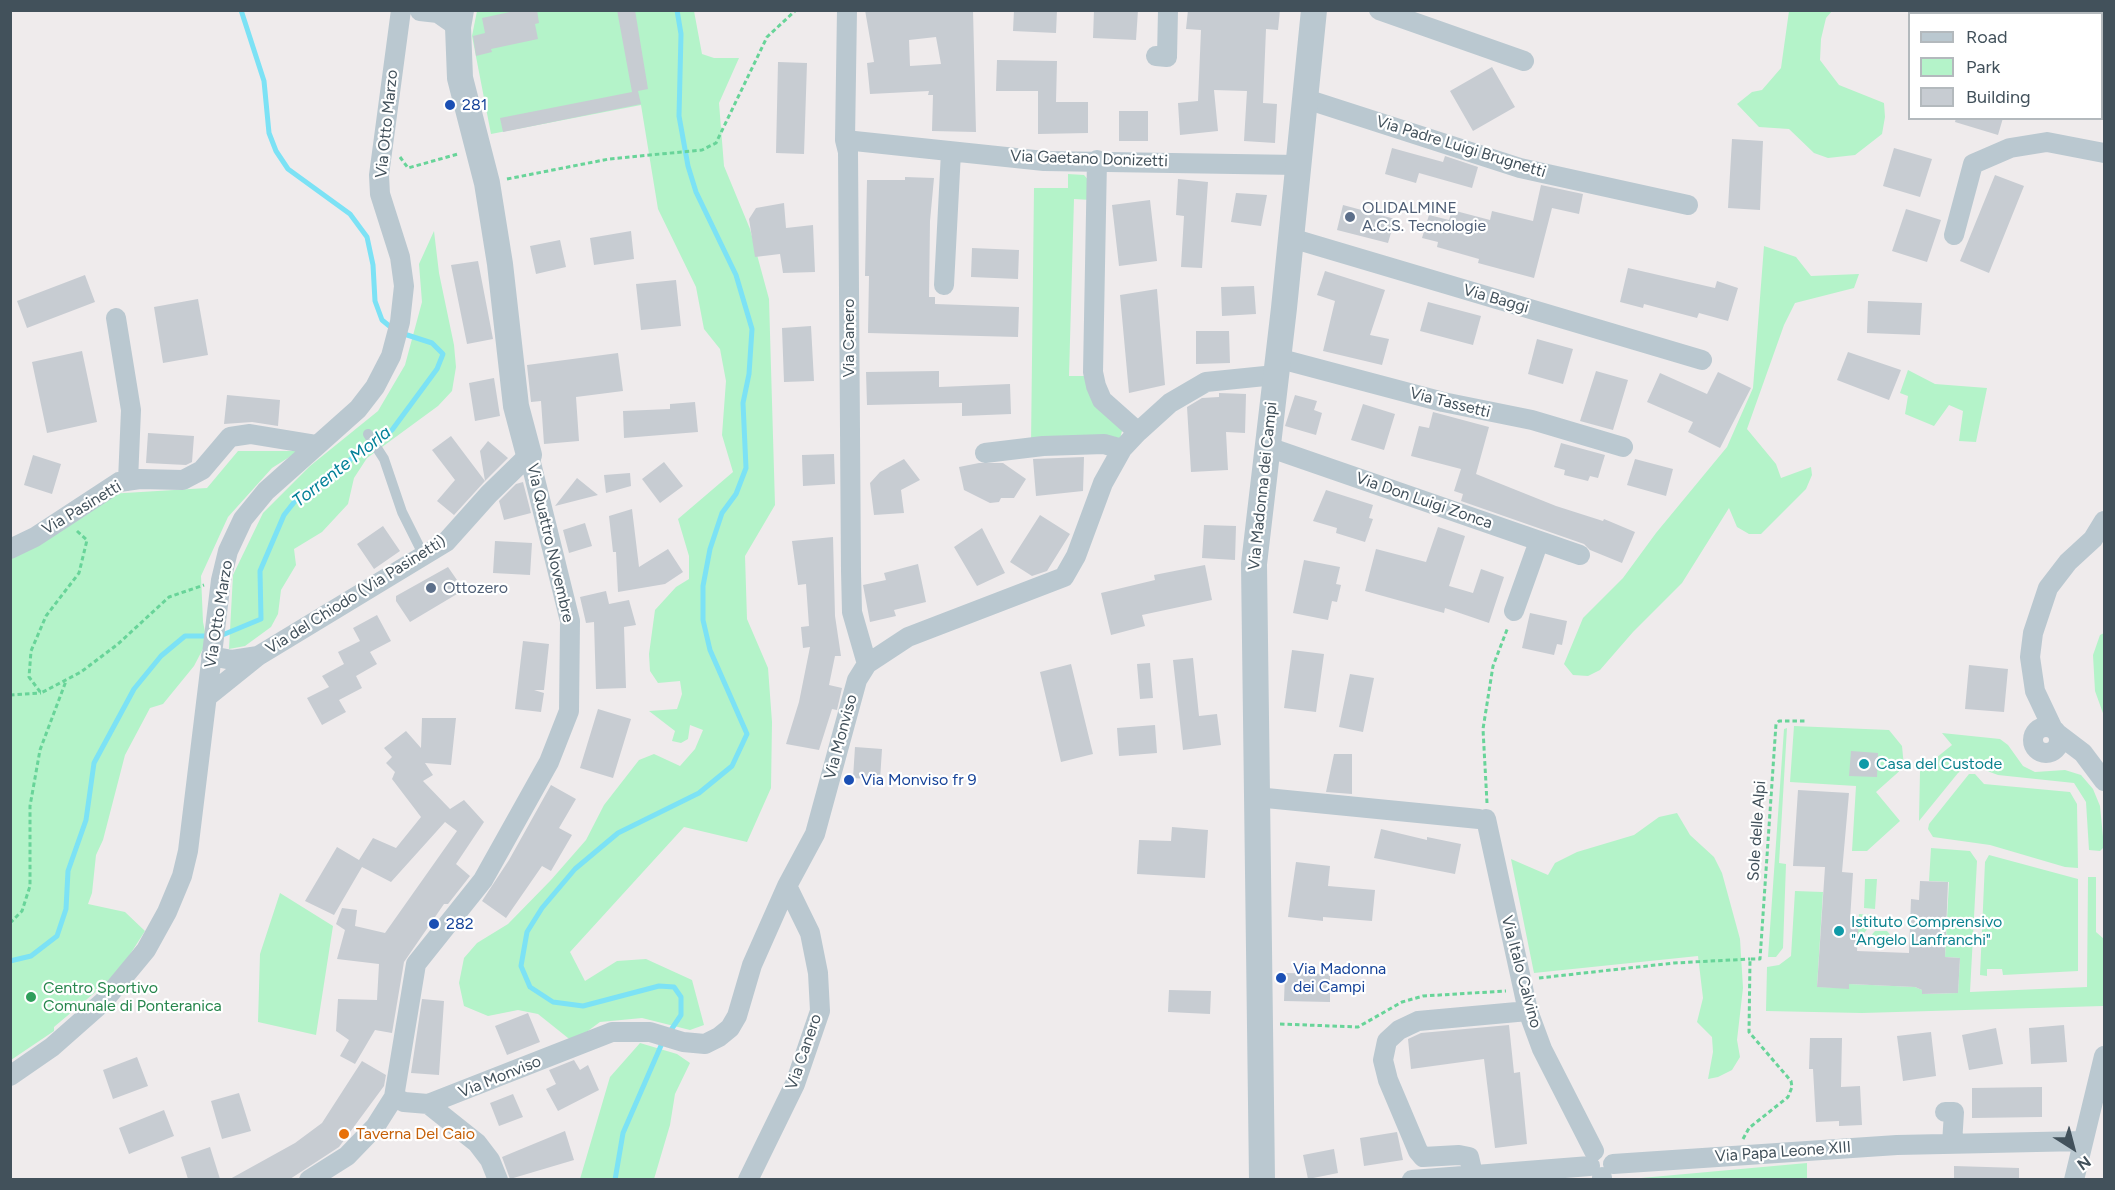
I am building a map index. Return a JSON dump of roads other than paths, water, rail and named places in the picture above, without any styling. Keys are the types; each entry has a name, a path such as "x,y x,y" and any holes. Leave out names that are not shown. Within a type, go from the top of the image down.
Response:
{"street":[{"name":"Via Otto Marzo","path":"10,1076 52,1047 103,1002 146,950 167,912 182,876 188,851 215,623 228,551 243,519 266,491 358,409 375,387 391,356 400,322 404,286 400,257 380,194 379,175 401,10"},
{"name":"Via Canero","path":"846,10 845,140 848,152 852,612 867,664"},
{"path":"1156,56 1167,57 1168,10"},
{"name":"Via Madonna dei Campi","path":"1262,1179 1254,564 1314,10"},
{"path":"1379,10 1524,61"},
{"name":"Via Otto Marzo","path":"396,42 407,22 420,11 460,19"},
{"name":"Via Quattro Novembre","path":"309,1179 347,1156 375,1126 394,1096 416,964 483,880 549,762 569,711 570,621 516,406 500,264 488,183 460,78 460,19"},
{"name":"Via Padre Luigi Brugnetti","path":"1306,99 1520,168 1688,205"},
{"name":"Via Gaetano Donizetti","path":"845,140 1044,161 1097,160 1298,165"},
{"path":"1954,235 1973,164 2010,148 2047,142 2104,153"},
{"path":"944,285 951,152"},
{"path":"1097,160 1093,372 1102,399 1138,432"},
{"name":"Via Baggi","path":"1291,238 1702,360"},
{"path":"116,318 131,410 128,481"},
{"path":"867,664 908,637 1064,577 1076,556 1103,483 1122,449 1138,432 1170,403 1206,382 1276,367"},
{"name":"Via Tassetti","path":"1276,367 1541,422 1623,447"},
{"name":"Via Pasinetti","path":"10,549 35,537 119,482 183,480 201,470 230,437 250,434 318,444"},
{"path":"985,453 1043,446 1104,444 1122,449"},
{"name":"Via Don Luigi Zonca","path":"1268,447 1580,555"},
{"name":"Via del Chiodo (Via Pasinetti)","path":"207,697 258,656 446,542 489,494 529,455"},
{"path":"2101,775 2083,753 2049,737 2035,692 2030,657 2032,641 2048,588 2068,562 2093,539 2104,521"},
{"path":"1514,611 1539,541"},
{"path":"211,654 232,660 258,656"},
{"name":"Via Monviso","path":"428,1104 450,1098 612,1032 650,1032 683,1042 705,1044 730,1028 737,1016 752,965 787,886 815,834 857,680 867,664"},
{"name":"Via Italo Calvino","path":"1256,796 1483,819 1528,1011 1542,1048 1600,1167"},
{"name":"Via Canero","path":"748,1179 795,1084 820,1011 818,973 810,933 787,886"},
{"path":"1473,1174 1468,1157 1423,1156 1418,1151 1388,1080 1383,1060 1387,1041 1399,1030 1419,1021 1528,1011"},
{"path":"2074,1179 2104,1056"},
{"path":"394,1096 404,1102 428,1104 477,1143 490,1160 498,1179"},
{"path":"1945,1112 1954,1112 1952,1144"},
{"name":"Via Papa Leone XIII","path":"1412,1179 1473,1174 1499,1176 1744,1154 1952,1144 2083,1142"}],"lane":[{"path":"368,434 384,459 402,512 424,556"}],"waterway":[{"name":"Torrente Morla","path":"241,10 264,81 269,133 276,151 288,169 350,214 367,237 373,265 375,301 382,320 393,329"},
{"path":"669,1033 681,1015 681,997 674,987 659,986 583,1006 553,1002 530,987 521,966 527,932 542,908 575,869 618,833 699,793 732,766 747,734 710,650 703,620 703,586 710,549 722,513 736,494 746,468 743,403 749,374 752,329 736,275 696,192 688,166 679,116 681,34 677,10"},
{"name":"Torrente Morla","path":"220,636 261,619 260,571 284,515 299,496 392,430 437,369 443,354 432,343 401,333"},
{"name":"Torrente Morla","path":"10,961 31,956 57,936 66,909 68,871 86,820 94,763 134,689 161,656 185,636 210,636"},
{"path":"615,1180 623,1133 663,1041"}],"place":[{"name":"281","path":"450,105"},
{"name":"OLIDALMINE A.C.S. Tecnologie","path":"1350,217"},
{"name":"Ottozero","path":"431,588"},
{"name":"Casa del Custode","path":"1864,764"},
{"name":"Via Monviso fr 9","path":"849,780"},
{"name":"282","path":"434,924"},
{"name":"Istituto Comprensivo \"Angelo Lanfranchi\"","path":"1839,931"},
{"name":"Via Madonna dei Campi","path":"1281,978"},
{"name":"Centro Sportivo Comunale di Ponteranica","path":"31,997"},
{"name":"Taverna Del Caio","path":"344,1134"}]}
